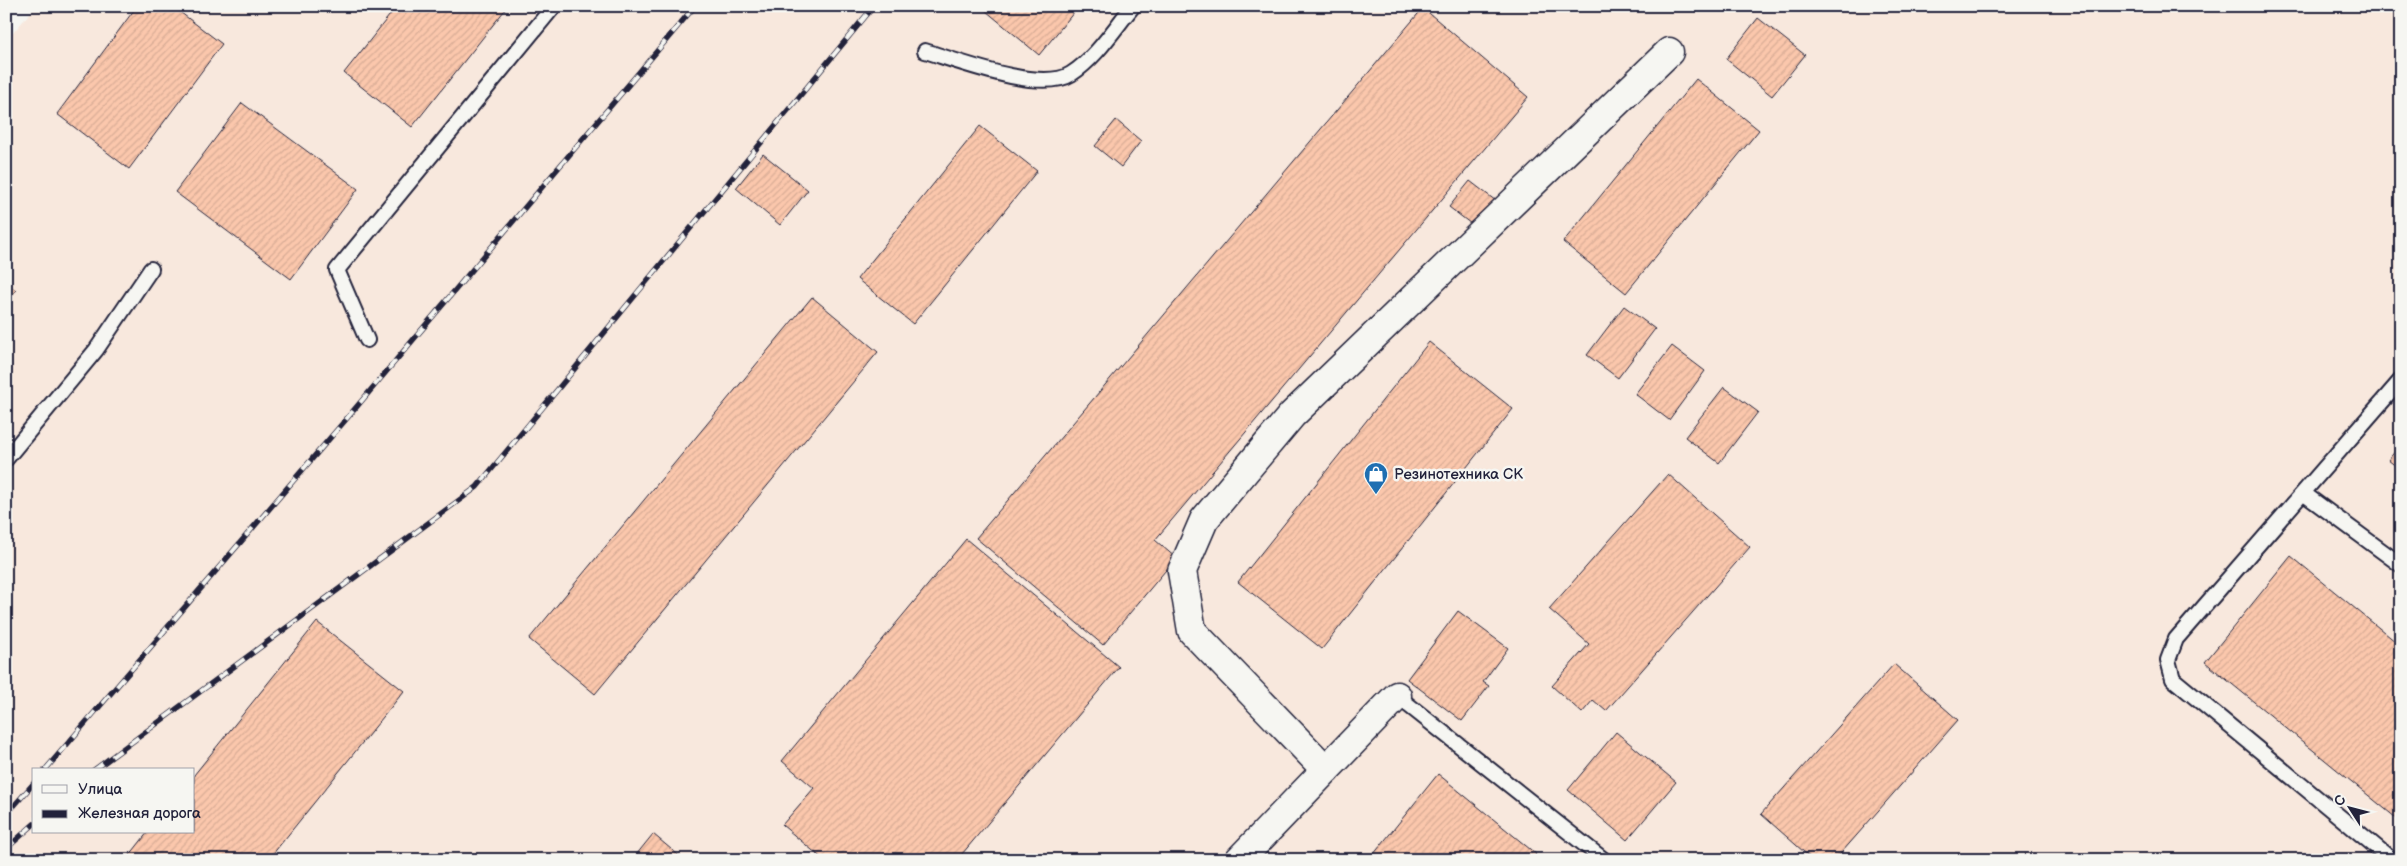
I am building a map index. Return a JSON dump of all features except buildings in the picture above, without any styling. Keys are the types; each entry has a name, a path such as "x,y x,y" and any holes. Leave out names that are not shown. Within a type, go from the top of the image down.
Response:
{"street":[{"path":"1326,770 1192,631 1182,571 1204,520 1292,415 1669,52"},
{"path":"1239,860 1397,696"}],"lane":[{"path":"367,340 337,270 554,6"},
{"path":"925,51 1009,76 1028,79 1068,75 1085,64 1133,6"},
{"path":"6,459 96,350 151,269"},
{"path":"2392,860 2173,679 2168,660 2176,639 2401,380"},
{"path":"2303,493 2401,566"},
{"path":"1397,696 1604,860"}],"shaded area":[{"path":"36,6 2401,6 2401,860 6,860 6,41"}],"railway":[{"path":"47,768 348,417 695,6"},
{"path":"97,768 477,487 874,6"},
{"path":"6,815 32,785"},
{"path":"6,849 32,826"}],"place":[{"name":"Резинотехника СК","path":"1376,495"}]}
